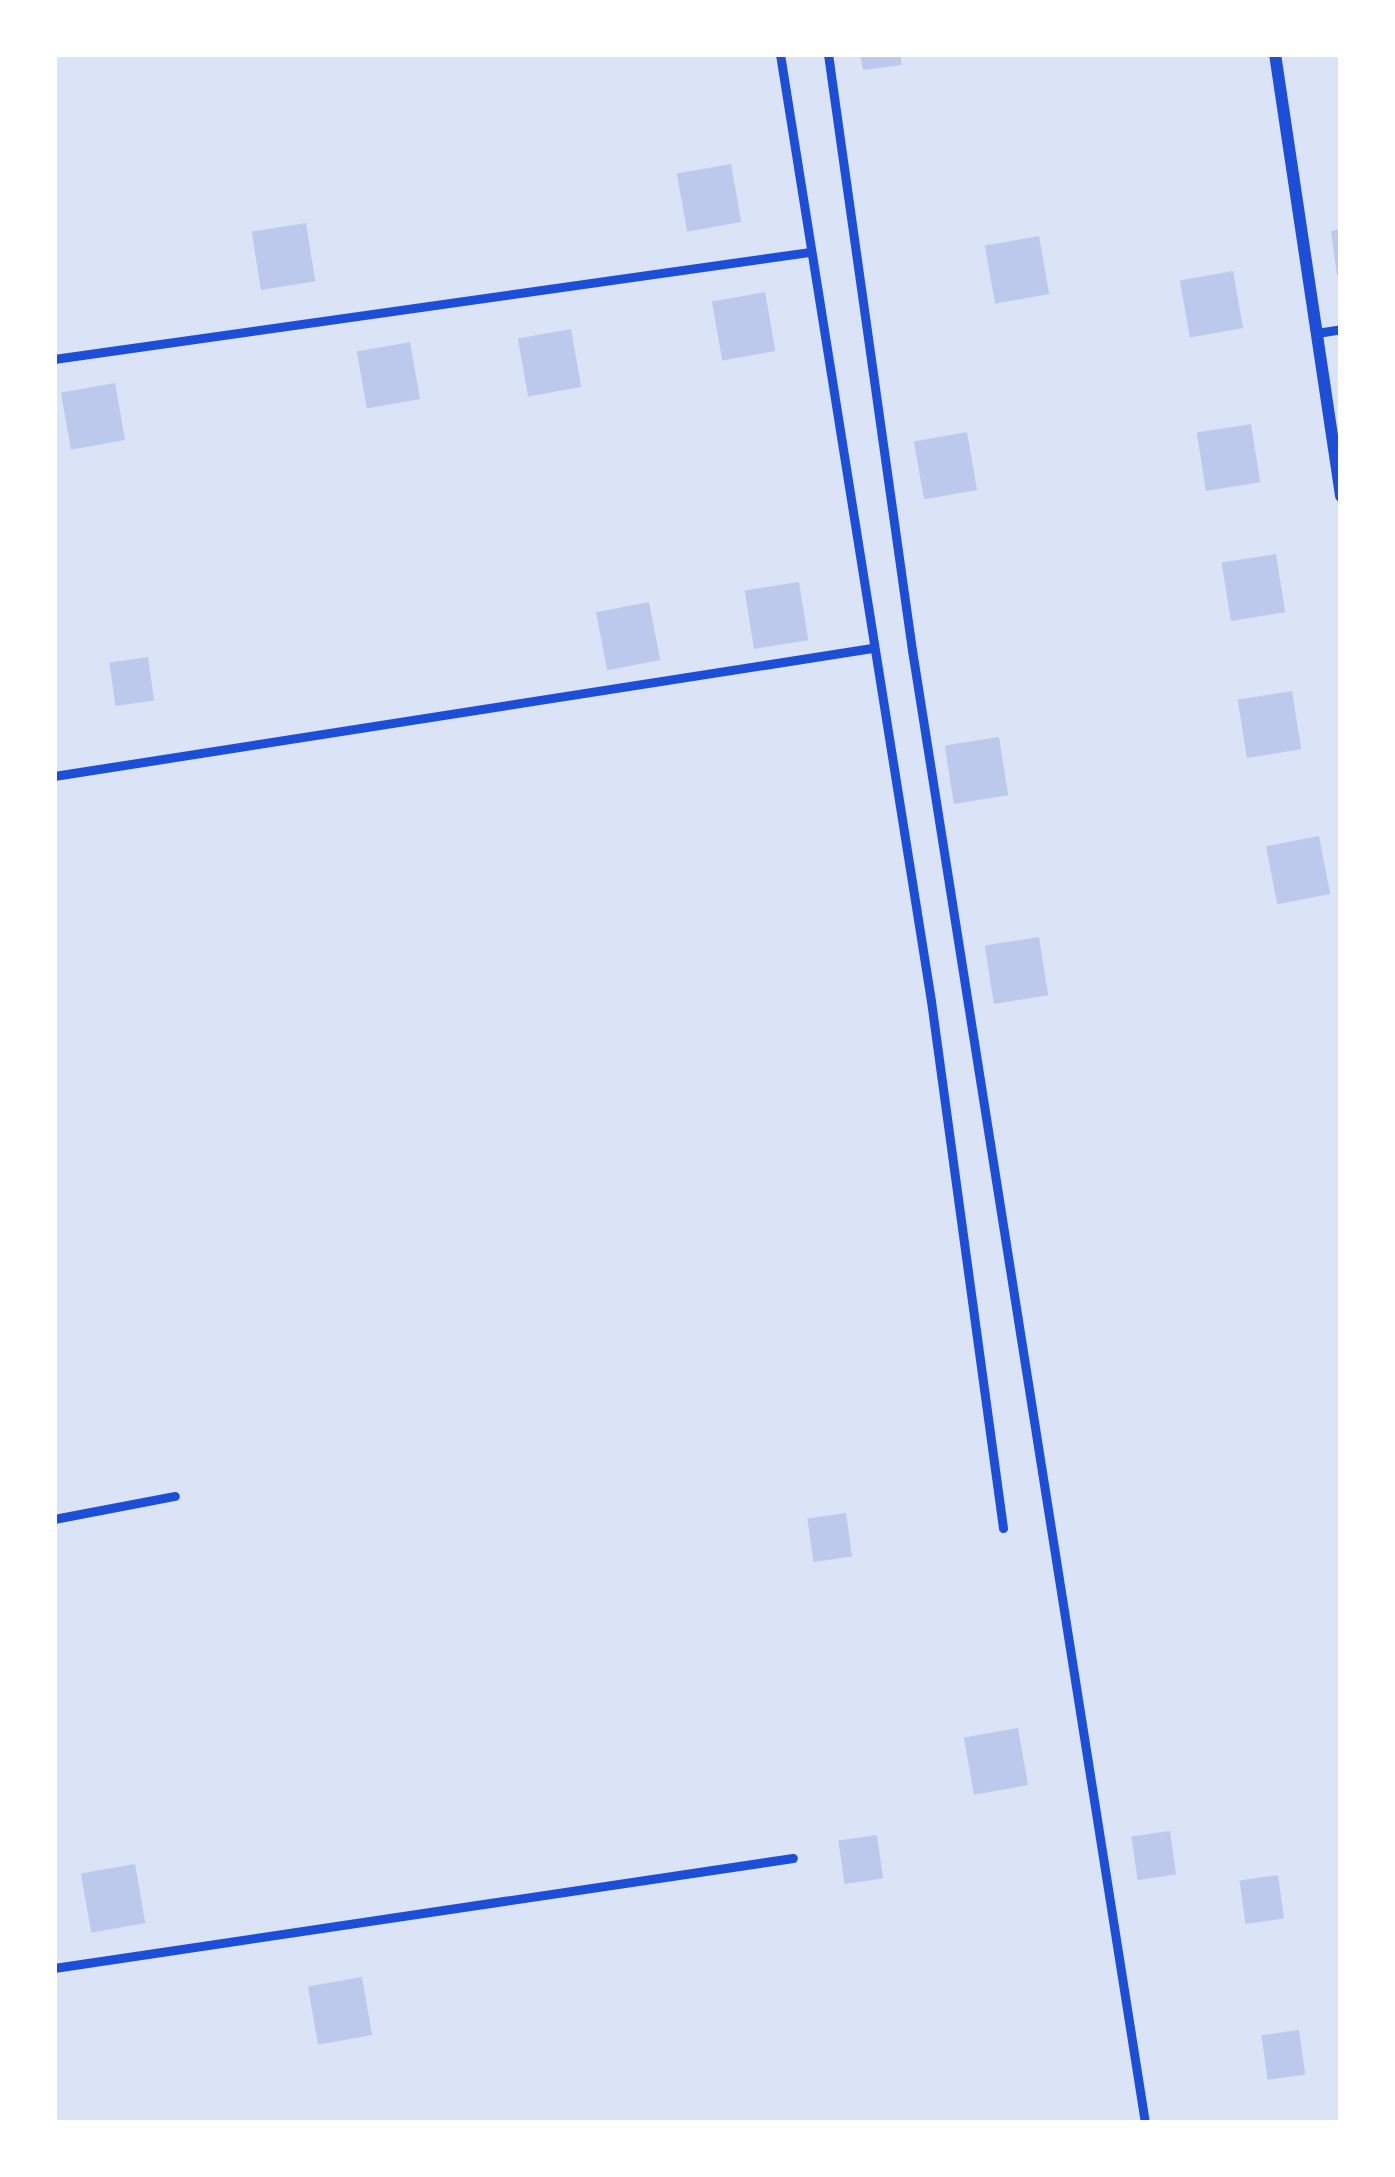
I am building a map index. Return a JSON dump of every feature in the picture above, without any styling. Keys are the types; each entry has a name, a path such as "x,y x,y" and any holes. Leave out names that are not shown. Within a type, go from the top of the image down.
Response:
{"street":[{"path":"1275,54 1341,496"}],"lane":[{"path":"780,54 931,1001 1004,1528"},
{"path":"828,54 912,650 1145,2123"},
{"path":"54,359 810,253"},
{"path":"1317,333 1341,329"},
{"path":"54,776 872,648"},
{"path":"54,1519 175,1496"},
{"path":"54,1968 793,1858"}],"shaded area":[{"path":"54,54 1341,54 1341,2123 54,2123"}],"building":[{"path":"860,54 900,54 902,65 863,70"},
{"path":"731,164 741,222 687,232 677,174"},
{"path":"306,223 315,281 261,290 252,232"},
{"path":"1341,229 1341,274 1337,275 1331,231"},
{"path":"1039,236 1049,294 995,304 985,246"},
{"path":"1233,271 1243,328 1190,337 1180,280"},
{"path":"765,292 775,351 722,360 712,301"},
{"path":"571,329 581,387 528,396 518,338"},
{"path":"410,342 420,399 367,408 357,351"},
{"path":"115,383 125,440 71,450 61,393"},
{"path":"1251,424 1260,482 1206,491 1197,433"},
{"path":"967,432 977,490 924,499 914,441"},
{"path":"1276,554 1285,612 1231,621 1222,563"},
{"path":"799,582 808,640 754,649 745,591"},
{"path":"649,602 660,660 607,670 596,612"},
{"path":"148,657 154,701 116,706 109,662"},
{"path":"1292,691 1301,749 1247,758 1238,700"},
{"path":"999,737 1008,795 954,804 945,746"},
{"path":"1319,836 1330,894 1277,904 1266,846"},
{"path":"1039,937 1048,995 994,1004 985,946"},
{"path":"846,1513 852,1557 814,1562 807,1518"},
{"path":"1018,1728 1028,1785 974,1795 964,1738"},
{"path":"1170,1831 1176,1875 1138,1880 1131,1836"},
{"path":"877,1835 883,1879 845,1884 838,1840"},
{"path":"135,1864 145,1923 91,1933 81,1874"},
{"path":"1278,1875 1284,1919 1246,1924 1239,1880"},
{"path":"362,1977 372,2035 318,2045 308,1987"},
{"path":"1299,2030 1305,2075 1268,2080 1261,2035"}]}
